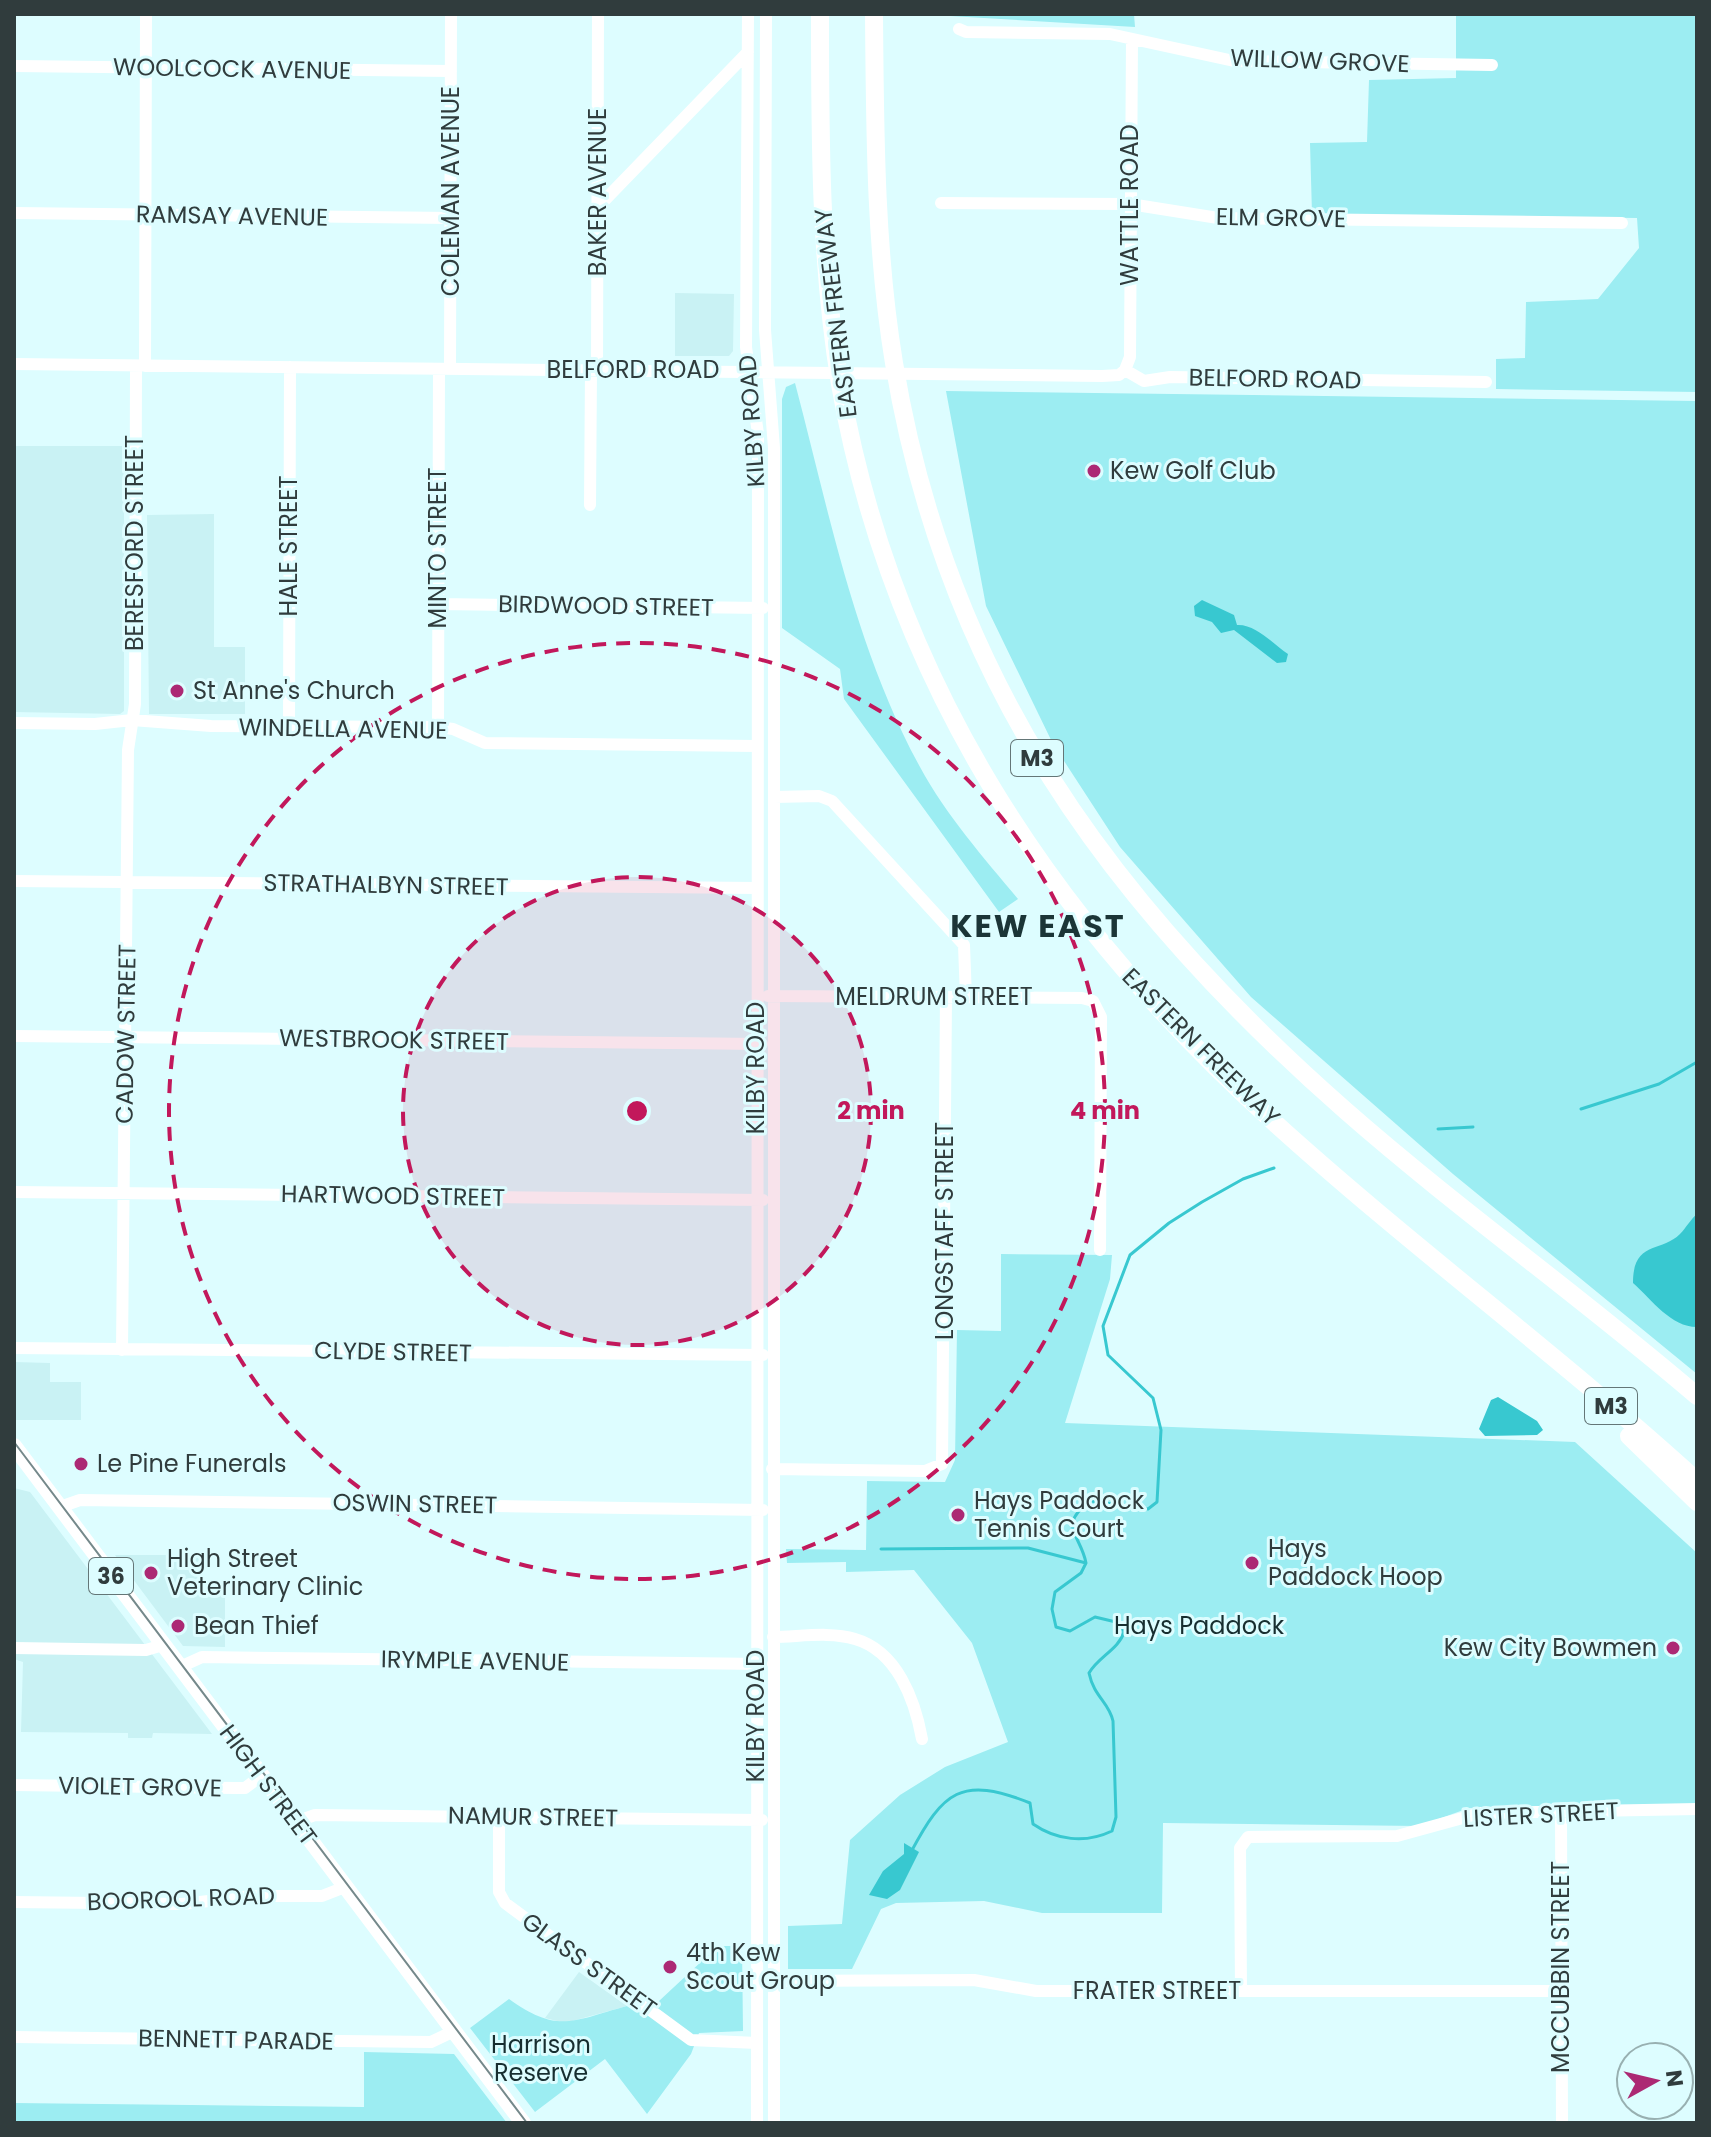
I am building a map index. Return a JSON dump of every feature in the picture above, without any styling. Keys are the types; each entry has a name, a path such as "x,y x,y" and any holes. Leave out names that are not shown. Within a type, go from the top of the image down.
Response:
{"highway":[{"name":"EASTERN FREEWAY","path":"820,14 823,223 841,384 860,474 889,572 920,651 956,728 1003,808 1058,890 1162,1013 1317,1161 1697,1481"},
{"name":"EASTERN FREEWAY","path":"874,14 886,308 905,422 918,478 953,586 993,676 1046,774 1139,902 1224,997 1279,1051 1391,1149 1697,1396"},
{"path":"1524,1334 1697,1502"}],"main road":[{"name":"HIGH STREET","path":"14,1446 21,1468 60,1507 523,2123"}],"street":[{"name":"BERESFORD STREET","path":"131,724 145,215 146,14"},
{"name":"COLEMAN AVENUE","path":"444,369 451,218 451,14"},
{"name":"BAKER AVENUE","path":"590,505 598,207 598,14"},
{"name":"KILBY ROAD","path":"748,14 749,371 757,422 757,2123"},
{"name":"KILBY ROAD","path":"766,14 764,199 768,372 774,429 774,2123"},
{"name":"WILLOW GROVE","path":"959,29 966,32 1110,34 1234,61 1492,65"},
{"path":"748,32 766,32"},
{"name":"WATTLE ROAD","path":"1125,370 1130,357 1132,39"},
{"path":"598,207 748,52"},
{"name":"WOOLCOCK AVENUE","path":"14,66 451,71"},
{"path":"747,199 764,199"},
{"name":"ELM GROVE","path":"941,203 1130,204 1218,218 1622,223"},
{"name":"RAMSAY AVENUE","path":"14,213 451,218"},
{"name":"BELFORD ROAD","path":"14,364 1112,376 1125,370 1144,381 1170,377 1486,382"},
{"name":"HALE STREET","path":"289,726 290,367"},
{"name":"MINTO STREET","path":"438,727 444,369"},
{"name":"BIRDWOOD STREET","path":"438,604 774,608"},
{"name":"WINDELLA AVENUE","path":"14,723 438,727 453,729 485,743 757,746"},
{"name":"CADOW STREET","path":"122,1350 131,724"},
{"path":"774,797 819,796 832,801 964,945 966,998"},
{"name":"STRATHALBYN STREET","path":"14,881 757,888"},
{"name":"MELDRUM STREET","path":"757,997 1082,998 1097,1005 1101,1017 1100,1250"},
{"name":"LONGSTAFF STREET","path":"772,1469 925,1471 942,1464 946,997"},
{"name":"WESTBROOK STREET","path":"14,1036 773,1044"},
{"name":"HARTWOOD STREET","path":"14,1192 773,1199"},
{"name":"CLYDE STREET","path":"14,1348 772,1355"},
{"name":"OSWIN STREET","path":"60,1507 92,1500 756,1508 772,1512"},
{"path":"773,1637 845,1637 871,1647 905,1685 922,1739"},
{"path":"14,1648 146,1650 163,1645"},
{"name":"IRYMPLE AVENUE","path":"180,1667 202,1657 773,1664"},
{"name":"VIOLET GROVE","path":"14,1785 245,1788 261,1776"},
{"name":"LISTER STREET","path":"1241,1991 1240,1848 1245,1838 1255,1835 1397,1836 1471,1813 1697,1809"},
{"name":"MCCUBBIN STREET","path":"1561,1811 1562,2123"},
{"name":"NAMUR STREET","path":"295,1822 315,1815 773,1819"},
{"name":"GLASS STREET","path":"499,1817 499,1892 505,1903 691,2040 757,2043"},
{"name":"BOOROOL ROAD","path":"14,1902 182,1904 253,1896 322,1896 345,1887"},
{"name":"FRATER STREET","path":"756,1988 774,1981 974,1980 1036,1991 1561,1991"},
{"name":"BENNETT PARADE","path":"14,2037 431,2042 454,2031"}],"shaded area":[{"path":"675,293 734,294 733,351 729,356 675,356"},
{"path":"14,446 124,446 124,711 120,714 14,712"},
{"path":"214,514 214,647 245,647 245,714 149,714 147,515"},
{"path":"1202,600 1234,615 1237,625 1264,635 1288,654 1286,662 1277,663 1234,630 1221,633 1212,622 1195,616 1194,606"},
{"path":"1697,1214 1697,1327 1670,1318 1633,1283 1634,1269 1643,1254 1673,1240"},
{"path":"14,1362 50,1363 50,1382 81,1382 81,1420 14,1420"},
{"path":"1498,1397 1537,1421 1543,1430 1537,1435 1485,1436 1479,1429 1491,1400"},
{"path":"14,1488 30,1492 212,1734 153,1733 152,1738 128,1738 128,1733 21,1732 23,1662 14,1659"},
{"path":"115,1555 203,1555 203,1589 225,1589 225,1647 183,1646"},
{"path":"904,1843 919,1852 900,1890 887,1899 869,1895 883,1871 904,1854"},
{"path":"579,1972 627,2006 565,2023 545,2018"}],"green space":[{"path":"1134,14 1135,27 950,16"},
{"path":"1456,14 1697,14 1697,392 1496,389 1496,359 1525,358 1526,302 1598,299 1639,248 1637,218 1312,214 1310,143 1367,142 1369,80 1456,78"},
{"path":"795,383 832,530 878,675 897,722 930,785 1018,899 999,912 844,699 840,669 782,628 782,399 786,387"},
{"name":"Kew Golf Club","path":"946,391 1697,401 1697,1374 1453,1174 1251,997 1120,847 1053,744 986,606"},
{"name":"Hays Paddock","path":"1001,1254 1112,1255 1110,1279 1065,1423 1575,1442 1697,1553 1697,1805 1469,1808 1419,1826 1163,1823 1162,1913 1042,1913 984,1901 896,1903 881,1909 852,1969 788,1969 788,1926 842,1924 850,1840 900,1795 945,1767 1008,1742 972,1643 914,1570 846,1572 846,1562 787,1563 786,1549 866,1550 867,1481 945,1482 955,1460 957,1330 1001,1331"},
{"name":"Harrison Reserve","path":"718,1946 742,1946 743,2031 699,2033 691,2054 647,2114 605,2059 535,2112 470,2028 509,1999 553,2021 578,2020 627,2006 644,2015"},
{"path":"364,2052 454,2054 507,2123 14,2123 14,2103 364,2107"}],"waterway":[{"path":"1581,1109 1659,1084 1697,1062"},
{"path":"1438,1129 1473,1127"},
{"path":"911,1852 933,1815 957,1794 970,1790 987,1790 1030,1803 1033,1824 1061,1837 1092,1838 1112,1831 1116,1817 1113,1721 1089,1673 1118,1643 1124,1632 1120,1623 1095,1617 1070,1631 1056,1627 1052,1609 1055,1592 1081,1573 1086,1563 1073,1524 1081,1509 1091,1501 1148,1509 1157,1502 1161,1430 1153,1398 1108,1355 1103,1326 1130,1255 1169,1223 1202,1202 1243,1179 1274,1168"},
{"path":"881,1549 1028,1548 1086,1563"}],"tram line":[{"path":"14,1442 527,2123"}],"place":[{"name":"Kew Golf Club","path":"1094,471"},
{"name":"St Anne's Church","path":"177,691"},
{"name":"Le Pine Funerals","path":"81,1464"},
{"name":"Hays Paddock Tennis Court","path":"958,1515"},
{"name":"Hays Paddock Hoop","path":"1252,1563"},
{"name":"High Street Veterinary Clinic","path":"151,1573"},
{"name":"Bean Thief","path":"178,1626"},
{"name":"Kew City Bowmen","path":"1673,1648"},
{"name":"4th Kew Scout Group","path":"670,1967"}],"district":[{"name":"KEW EAST","path":"1038,926"}]}
